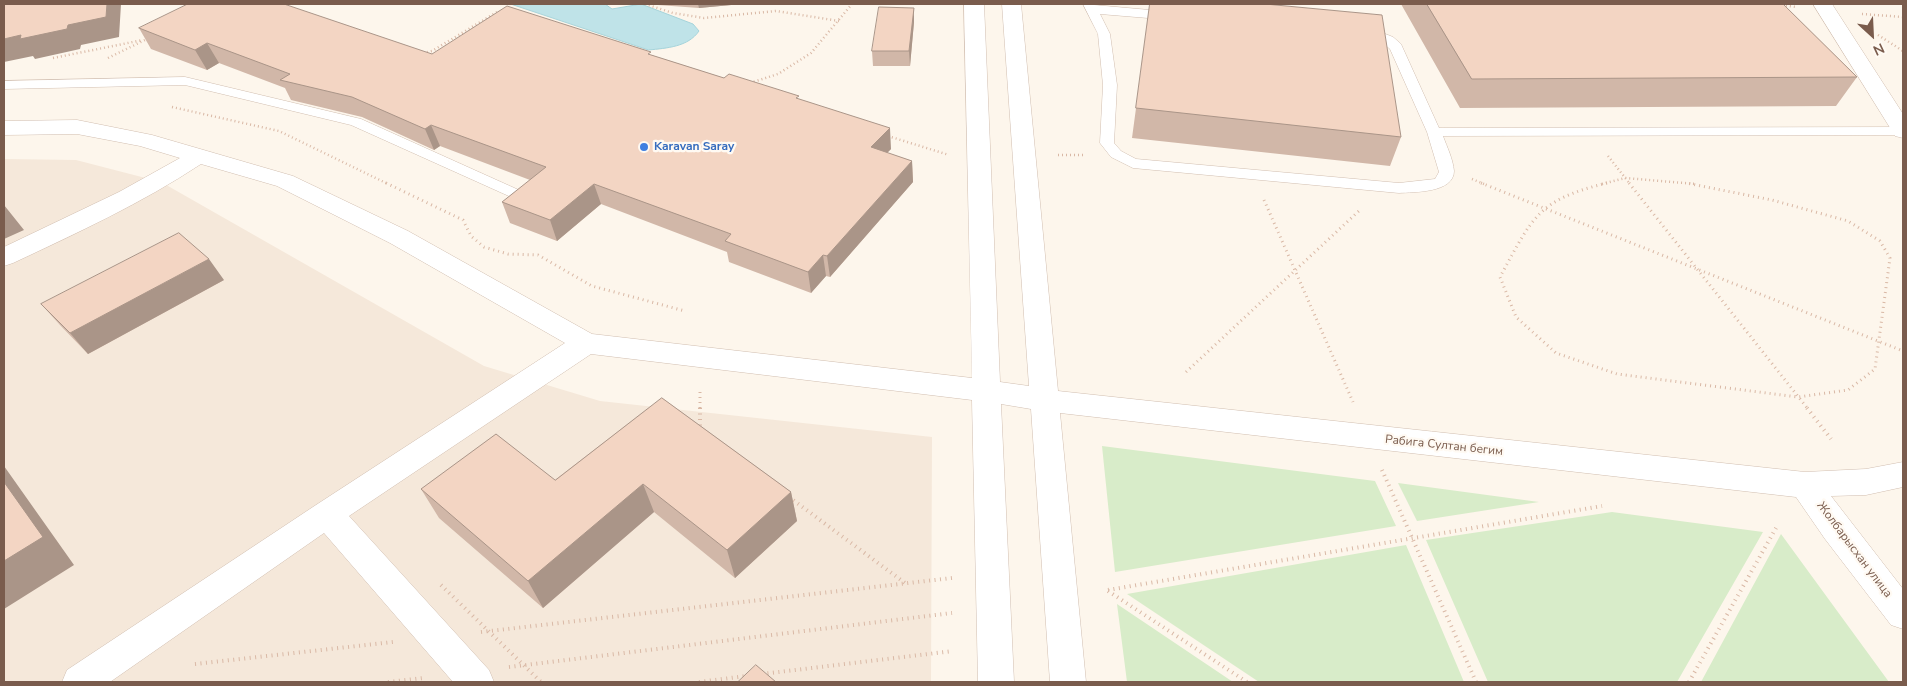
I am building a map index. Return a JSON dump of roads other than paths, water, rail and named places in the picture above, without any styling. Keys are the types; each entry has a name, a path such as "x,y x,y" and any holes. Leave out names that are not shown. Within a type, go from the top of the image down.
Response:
{"street":[{"path":"974,4 996,682"},
{"path":"1012,4 1068,682"},
{"path":"1822,4 1903,131"},
{"path":"4,128 77,127 144,140 285,181 399,237 586,343 327,514 80,682"},
{"path":"4,257 107,209 172,174 198,156"},
{"name":"Рабига Султан бегим","path":"586,343 986,391 1045,400 1805,485 1866,482 1903,475"},
{"name":"Жолбарысхан улица","path":"1805,485 1836,529 1903,614"},
{"path":"327,514 472,677"}],"lane":[{"path":"1091,7 1180,16"},
{"path":"1091,7 1104,34 1110,85 1107,143 1116,154 1133,163 1385,187 1433,186 1441,183 1446,179 1448,170 1434,132 1396,47 1378,34 1367,30 1352,29"},
{"path":"4,85 185,81 356,122 516,194"},
{"path":"1434,132 1903,131"}],"water":[{"path":"511,4 605,4 612,9 641,4 693,24 699,31 683,44 649,50"}],"place":[{"name":"Karavan Saray","path":"644,147"}]}
